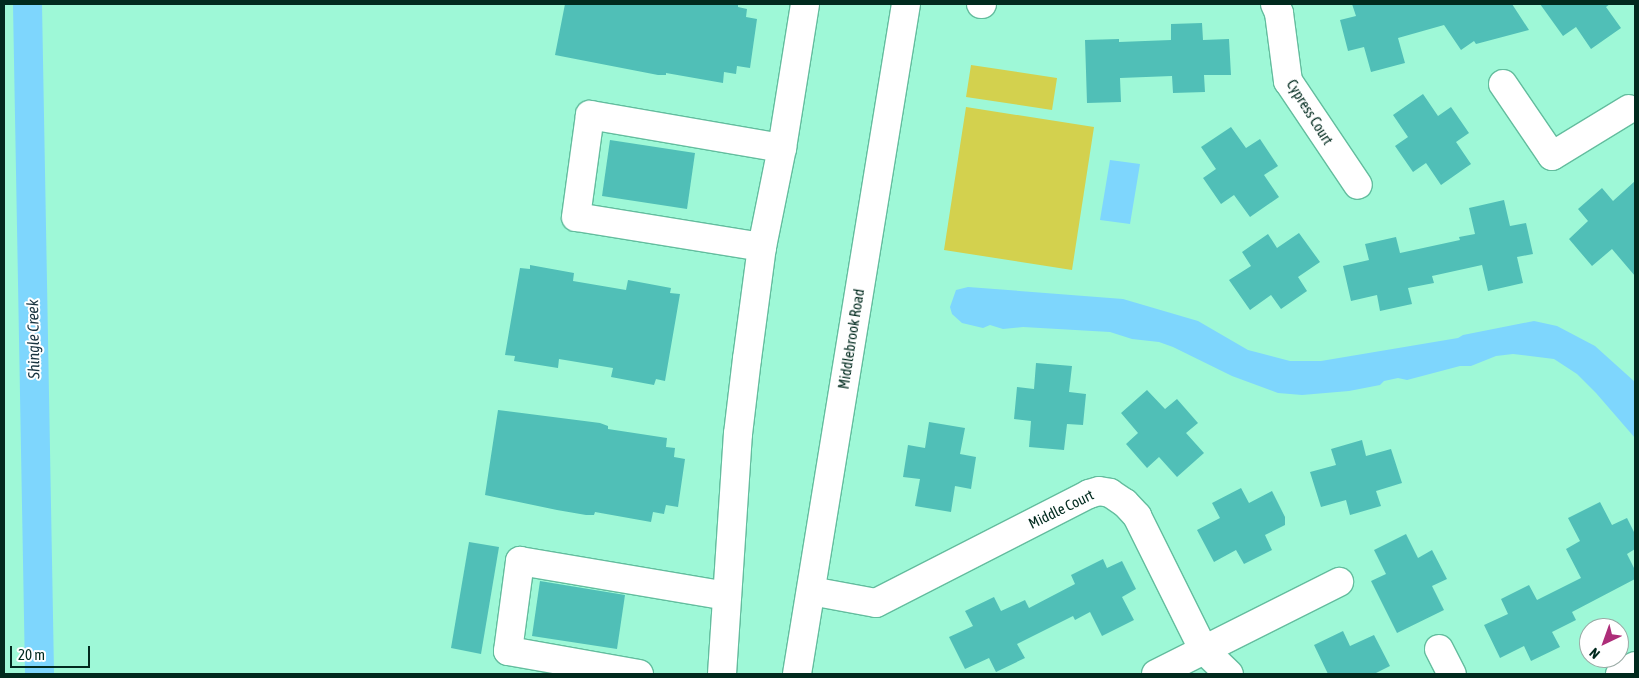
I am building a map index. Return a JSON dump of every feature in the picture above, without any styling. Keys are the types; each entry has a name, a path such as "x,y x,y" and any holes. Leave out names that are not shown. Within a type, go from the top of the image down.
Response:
{"street":[{"path":"722,674 738,434 762,247 782,148 805,4"},
{"name":"Middlebrook Road","path":"797,674 906,4"},
{"name":"Cypress Court","path":"1275,4 1279,14 1288,82 1358,185"},
{"path":"1503,84 1552,156 1633,107"},
{"path":"762,247 576,216 590,115 782,148"},
{"name":"Middle Court","path":"810,591 876,603 1099,491 1110,493 1137,516 1203,649 1229,674"},
{"path":"639,674 508,651 520,561 727,596"},
{"path":"1156,674 1339,582"},
{"path":"1439,649 1452,674"},
{"path":"1620,674 1635,666"}],"shaded area":[{"path":"971,65 1057,78 1052,110 966,97"},
{"path":"966,107 1094,127 1072,270 944,250"}],"water":[{"path":"1110,160 1140,164 1130,224 1100,220"},
{"path":"968,287 1123,299 1198,321 1248,350 1290,361 1321,361 1458,338 1463,335 1534,321 1557,326 1595,346 1635,382 1635,438 1577,374 1554,359 1513,354 1496,356 1471,366 1460,366 1407,380 1398,378 1384,381 1380,385 1349,391 1302,395 1278,393 1232,376 1159,342 1132,339 1110,332 1023,327 1003,329 990,325 983,328 962,323 952,314 950,307 956,290"}],"building":[{"path":"565,4 738,4 738,7 747,9 746,17 757,19 750,68 737,66 736,74 724,72 723,83 666,73 666,75 658,75 555,55"},
{"path":"1352,4 1512,4 1529,30 1476,44 1474,41 1461,50 1444,25 1398,38 1405,63 1371,72 1364,47 1348,51 1340,20 1356,16"},
{"path":"1540,4 1610,4 1606,7 1621,28 1591,49 1576,27 1563,36"},
{"path":"1202,23 1203,40 1229,39 1231,75 1204,75 1205,92 1173,93 1172,76 1120,78 1121,102 1087,103 1085,40 1119,39 1119,42 1171,40 1171,24"},
{"path":"1423,94 1438,116 1451,107 1469,133 1456,142 1471,164 1441,185 1426,163 1413,172 1395,146 1408,137 1393,115"},
{"path":"1231,127 1246,148 1260,139 1278,166 1264,175 1279,197 1250,217 1234,195 1221,204 1203,178 1216,169 1201,147"},
{"path":"610,140 695,153 687,209 602,196"},
{"path":"1635,181 1635,276 1612,249 1592,266 1569,239 1588,221 1578,209 1602,188 1613,201"},
{"path":"1504,200 1510,226 1526,223 1533,254 1517,257 1523,283 1488,291 1482,265 1432,276 1434,283 1408,288 1412,304 1380,311 1377,295 1351,301 1343,266 1369,260 1365,244 1396,237 1400,253 1460,240 1459,237 1475,234 1469,208"},
{"path":"1299,233 1320,262 1298,277 1307,291 1281,309 1271,295 1250,310 1229,280 1251,266 1242,252 1268,234 1277,248"},
{"path":"530,265 574,273 573,281 626,290 628,280 671,288 670,293 680,294 665,381 656,379 654,385 611,377 613,368 559,359 558,368 514,361 515,356 505,355 520,268 530,269"},
{"path":"1036,363 1072,366 1069,392 1086,394 1083,425 1067,424 1064,450 1029,447 1031,421 1014,419 1017,387 1034,389"},
{"path":"1147,390 1165,409 1177,399 1198,423 1186,433 1204,453 1177,477 1159,457 1147,468 1126,444 1138,433 1121,413"},
{"path":"498,410 600,423 608,426 608,429 667,438 666,447 675,448 674,457 685,459 678,507 666,505 664,514 653,512 651,522 595,512 594,515 586,515 485,495"},
{"path":"929,422 965,428 960,454 976,457 971,489 955,486 951,512 915,506 920,479 903,477 908,445 925,448"},
{"path":"1362,440 1366,456 1391,449 1402,483 1376,491 1381,506 1350,515 1346,500 1321,507 1310,472 1336,465 1331,449"},
{"path":"1241,488 1249,503 1272,491 1285,517 1285,525 1265,535 1272,550 1244,564 1236,550 1214,562 1197,530 1220,518 1212,503"},
{"path":"1600,502 1612,525 1627,518 1635,534 1635,549 1627,554 1635,570 1635,579 1572,612 1576,620 1552,632 1560,647 1531,661 1524,646 1500,658 1484,625 1508,614 1501,599 1529,585 1537,600 1581,578 1566,549 1580,541 1568,518"},
{"path":"1406,534 1418,558 1432,550 1447,579 1432,586 1444,610 1397,633 1371,581 1386,574 1374,550"},
{"path":"469,542 499,547 481,654 451,648"},
{"path":"1103,559 1107,568 1122,561 1136,589 1122,597 1134,620 1102,636 1090,612 1075,620 1073,616 1017,644 1025,658 996,672 989,658 965,669 949,637 973,626 965,611 994,597 1001,611 1025,600 1029,608 1075,584 1071,575"},
{"path":"540,581 625,595 617,649 532,636"},
{"path":"1343,631 1350,646 1374,635 1390,666 1374,674 1328,674 1314,645"}],"waterway":[{"name":"Shingle Creek","path":"27,4 39,674"}]}
